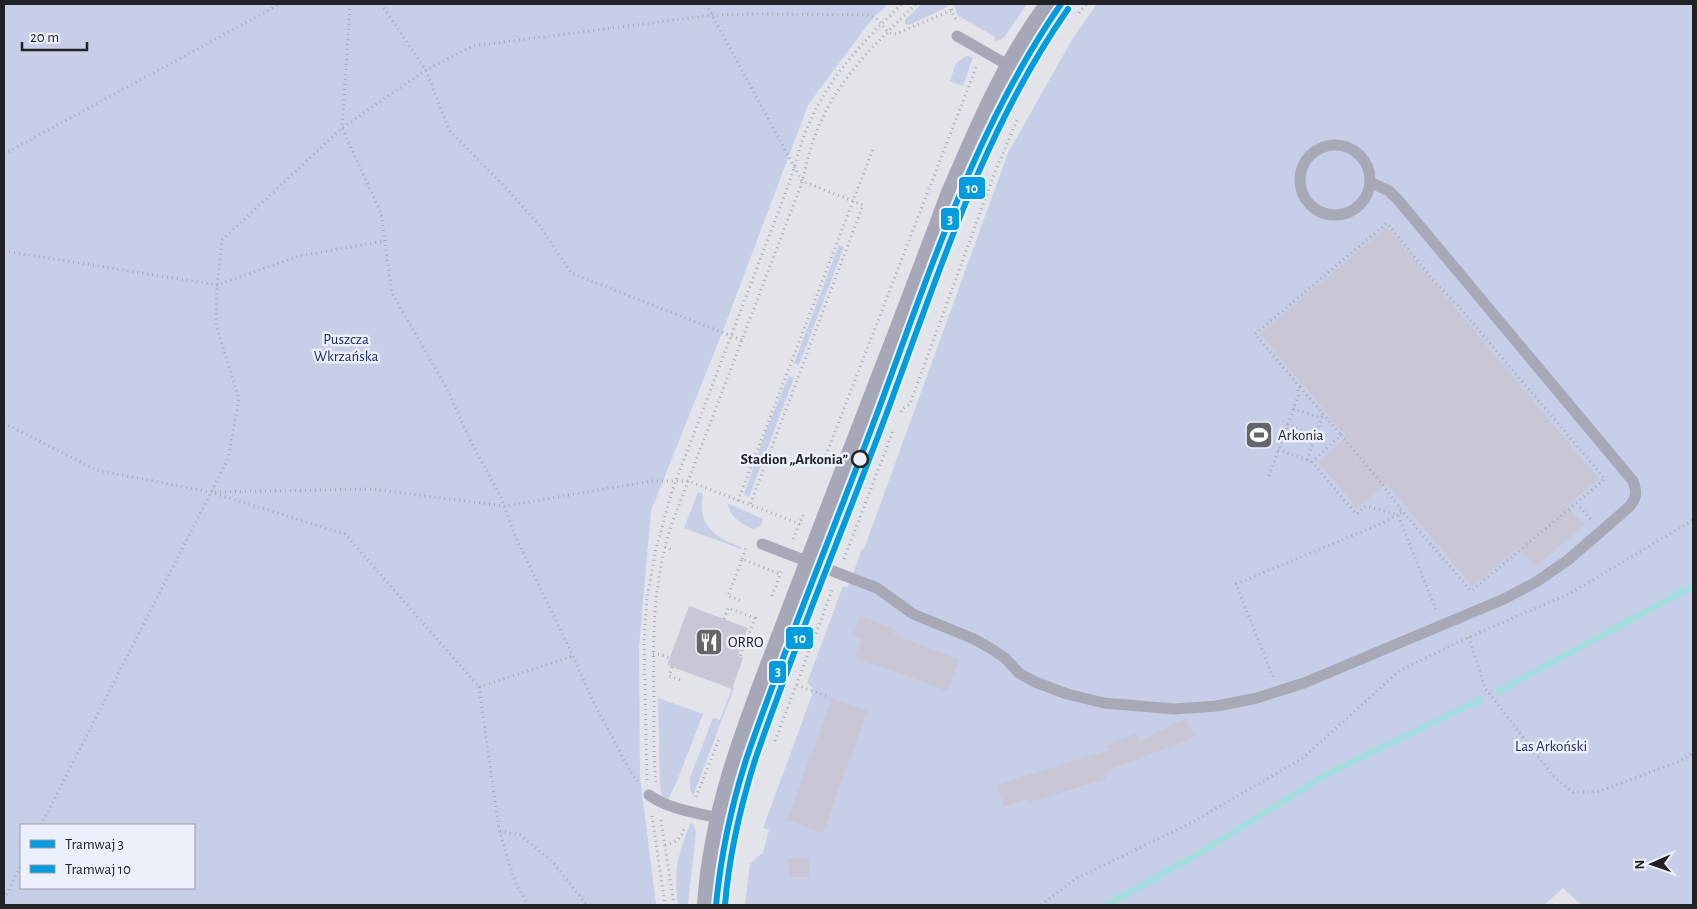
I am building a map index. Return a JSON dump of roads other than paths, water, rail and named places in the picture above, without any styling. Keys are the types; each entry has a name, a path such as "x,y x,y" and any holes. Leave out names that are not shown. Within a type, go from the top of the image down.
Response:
{"street":[{"path":"711,905 715,862 723,819 741,755 961,179 983,126 1013,68 1066,9"}],"lane":[{"path":"957,36 1013,68"},
{"path":"1332,145 1344,146 1355,151 1363,159 1368,170 1370,182 1368,192 1356,208 1347,212 1327,214 1317,210 1310,204 1300,185 1300,175 1304,164 1311,154 1321,148 1332,145"},
{"path":"762,544 877,588 922,618 974,639 1004,658 1019,673 1035,682 1067,694 1104,703 1175,709 1217,706 1258,698 1304,683 1504,599 1536,582 1568,560 1629,507 1635,500 1637,490 1634,481 1400,200 1388,191 1370,182"},
{"path":"654,798 691,811 723,819"}],"waterway":[{"path":"1499,691 1693,586"},
{"path":"1106,905 1193,857 1327,774 1480,700"}],"tram line":[{"name":"3","path":"716,905 727,830 747,757 778,670 862,454 936,253 979,150 1003,100 1061,4"},
{"name":"10","path":"725,905 729,868 736,832 755,760 786,673 886,415 944,258 986,155 1038,56 1068,9"}],"place":[{"name":"Arkonia","path":"1259,435"},
{"name":"Stadion „Arkonia”","path":"860,459"},
{"name":"ORRO","path":"709,642"}],"park label":[{"name":"Puszcza Wkrzańska","path":"346,348"},
{"name":"Las Arkoński","path":"1551,746"}]}
